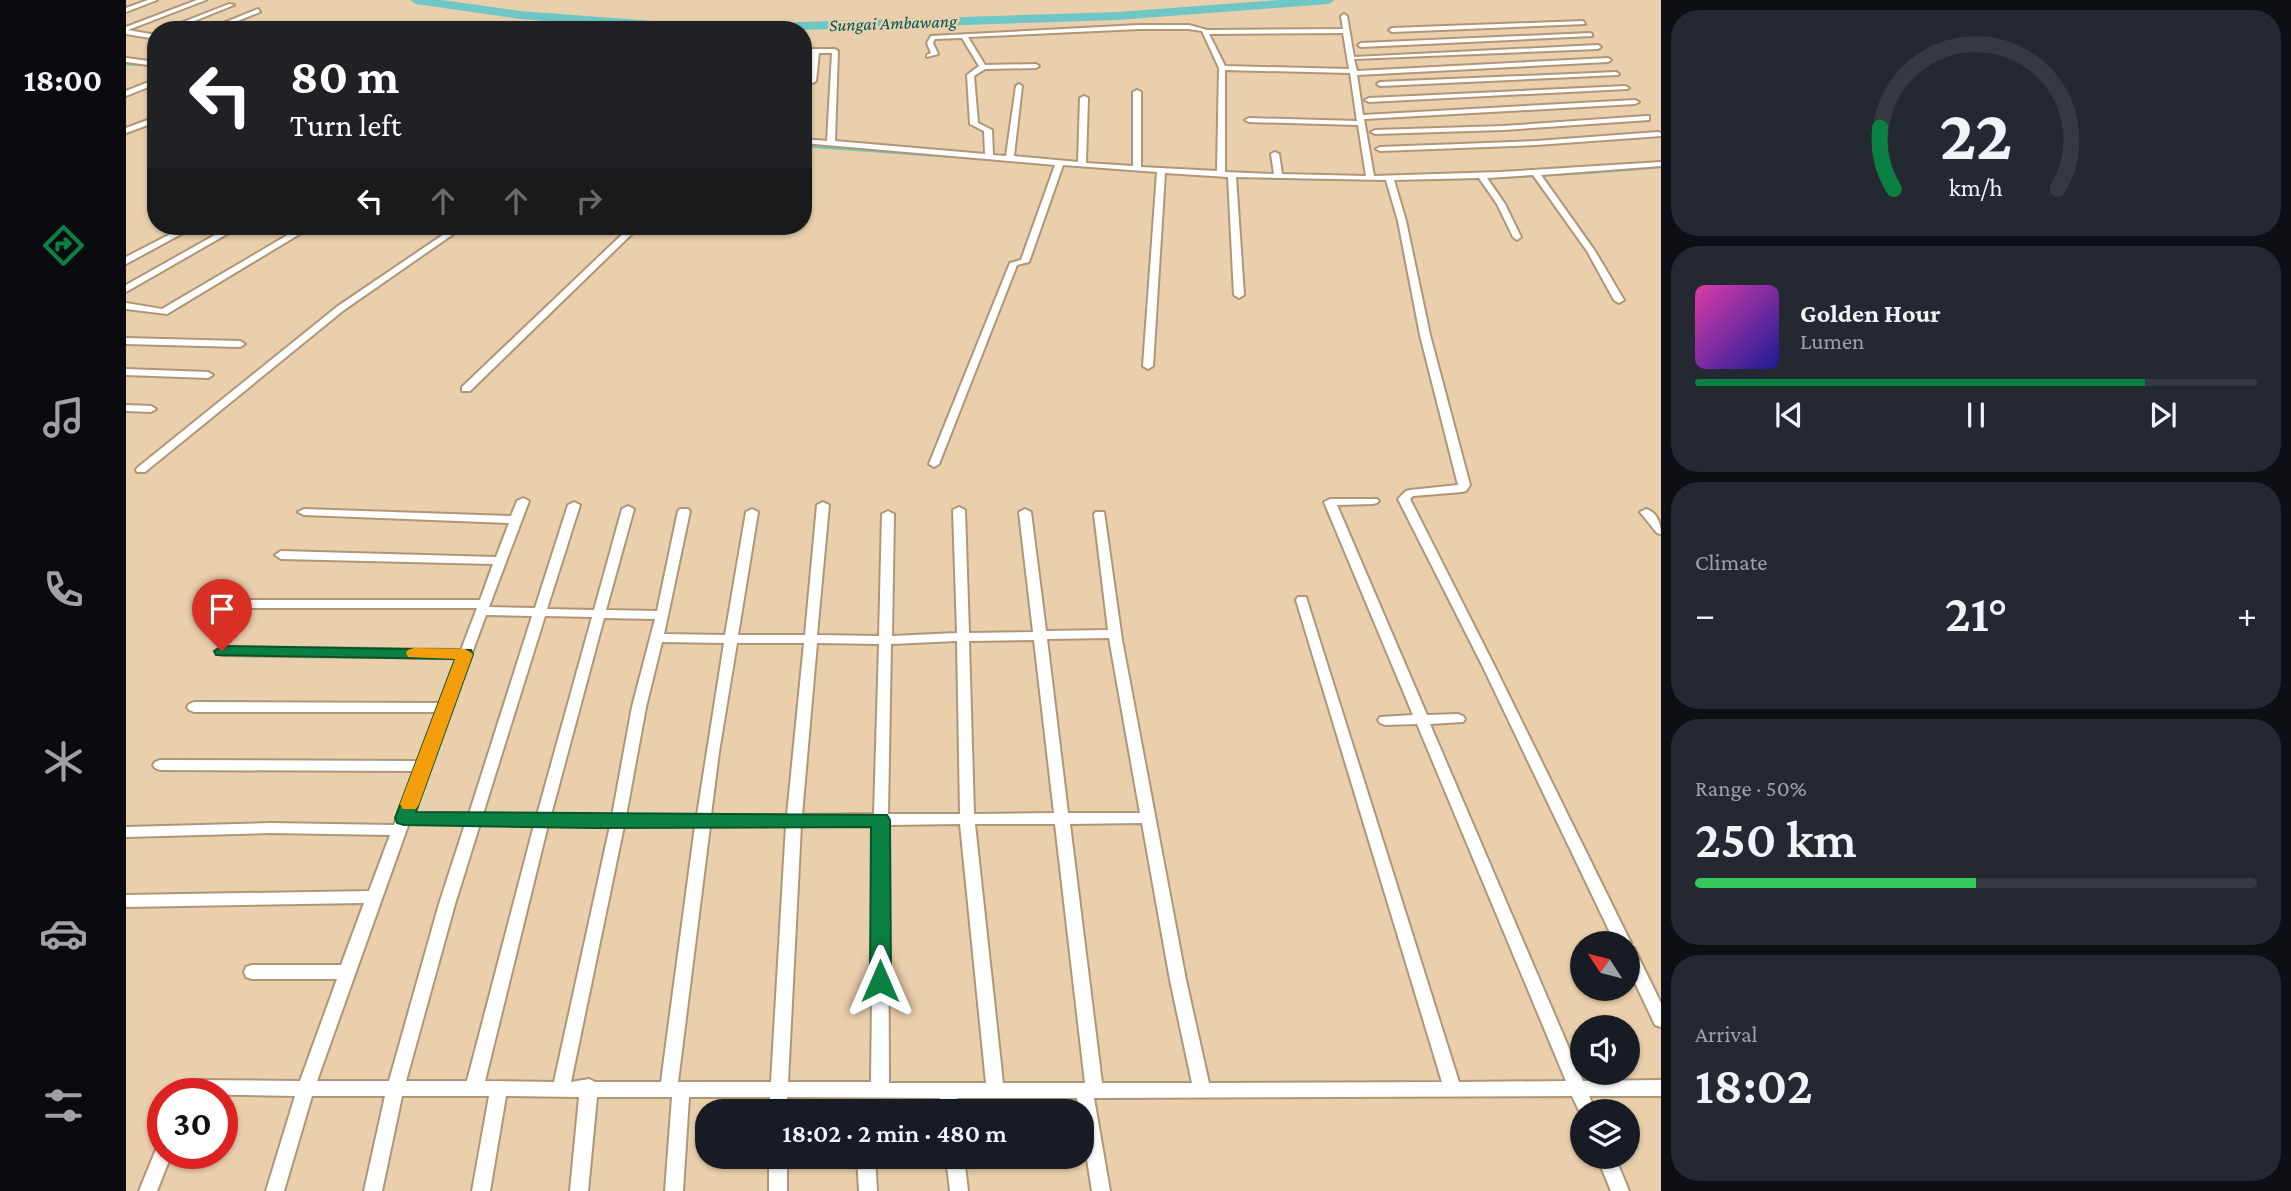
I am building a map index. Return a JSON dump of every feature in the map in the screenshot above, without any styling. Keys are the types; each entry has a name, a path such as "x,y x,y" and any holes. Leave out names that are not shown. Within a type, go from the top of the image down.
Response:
{"street":[{"path":"126,10 153,0"},
{"path":"149,21 204,0"},
{"path":"187,21 228,3 258,11 232,21"},
{"path":"1344,16 1370,178"},
{"path":"1392,30 1581,21 1660,136"},
{"path":"126,30 147,22"},
{"path":"929,56 935,54 930,38 1139,27 1189,27 1207,32 1347,31"},
{"path":"126,30 147,34"},
{"path":"1207,32 1222,68 1221,173"},
{"path":"1361,45 1590,35"},
{"path":"964,36 982,67"},
{"path":"1357,58 1598,47"},
{"path":"812,50 835,51 831,143"},
{"path":"813,80 816,50"},
{"path":"126,60 147,63"},
{"path":"1222,68 1354,72 1608,60"},
{"path":"989,156 988,130 974,124 970,75 982,67 1036,66"},
{"path":"1380,84 1616,74"},
{"path":"126,94 147,85"},
{"path":"1010,158 1019,86"},
{"path":"1369,100 1625,88"},
{"path":"1137,92 1137,167"},
{"path":"1082,164 1083,98"},
{"path":"1249,120 1362,120 1635,102"},
{"path":"1375,132 1503,128 1646,118"},
{"path":"126,131 147,123"},
{"path":"1380,149 1660,136"},
{"path":"812,142 1082,164 1278,176 1370,178 1536,174 1661,164"},
{"path":"1275,153 1278,176"},
{"path":"933,464 1014,263 1025,262 1060,162"},
{"path":"1148,366 1161,169"},
{"path":"1232,173 1239,295"},
{"path":"1536,174 1577,228 1606,273 1619,300"},
{"path":"1481,175 1501,204 1517,237"},
{"path":"1389,177 1402,221 1425,335 1464,485 1462,489 1410,494 1404,499 1617,931"},
{"path":"126,261 175,235"},
{"path":"126,289 221,235"},
{"path":"126,306 163,312 294,235"},
{"path":"141,470 341,308 448,235"},
{"path":"466,389 627,235"},
{"path":"126,341 240,344"},
{"path":"126,372 208,375"},
{"path":"126,408 151,409"},
{"path":"275,1191 305,1090 347,972 523,501"},
{"path":"1373,501 1330,502 1582,1099"},
{"path":"373,1191 395,1090 473,821 574,505"},
{"path":"778,1099 793,818 824,505"},
{"path":"474,1089 542,821 628,509"},
{"path":"959,510 967,821 995,1088"},
{"path":"561,1087 618,821 639,707 657,638 684,511"},
{"path":"304,512 516,520"},
{"path":"674,1191 675,1088 703,821 752,512"},
{"path":"1025,512 1062,820 1101,1191"},
{"path":"1646,512 1661,531"},
{"path":"880,1088 881,820 888,514"},
{"path":"1100,514 1116,634 1148,818 1202,1091"},
{"path":"281,555 499,561"},
{"path":"1302,600 1453,1088"},
{"path":"251,604 481,608 600,615 661,615"},
{"path":"657,638 887,640 1116,634"},
{"path":"222,651 465,654"},
{"path":"194,707 444,708"},
{"path":"1385,720 1458,719"},
{"path":"160,765 424,766"},
{"path":"126,832 473,821 703,821 793,818 967,821 1148,818"},
{"path":"126,901 374,897"},
{"path":"251,972 347,972"},
{"path":"1640,977 1661,1020"},
{"path":"238,1090 561,1087 1202,1091 1661,1088"},
{"path":"579,1191 589,1087"},
{"path":"481,1191 499,1088"},
{"path":"947,1090 948,1099"},
{"path":"148,1191 157,1169"},
{"path":"778,1169 778,1191"},
{"path":"867,1169 868,1191"},
{"path":"956,1169 959,1191"},
{"path":"1611,1169 1620,1191"}],"waterway":[{"name":"Sungai Ambawang","path":"416,0 520,15 600,21"},
{"name":"Sungai Ambawang","path":"812,26 1117,16 1329,0"},
{"path":"126,64 147,65"},
{"path":"812,147 1162,172"},
{"path":"1237,177 1449,179 1661,167"}],"slow traffic":[{"path":"409,804 465,654 414,653"}],"route":[{"path":"222,651 465,654 404,818 473,821 703,821 793,818 881,820 880,981"}]}
